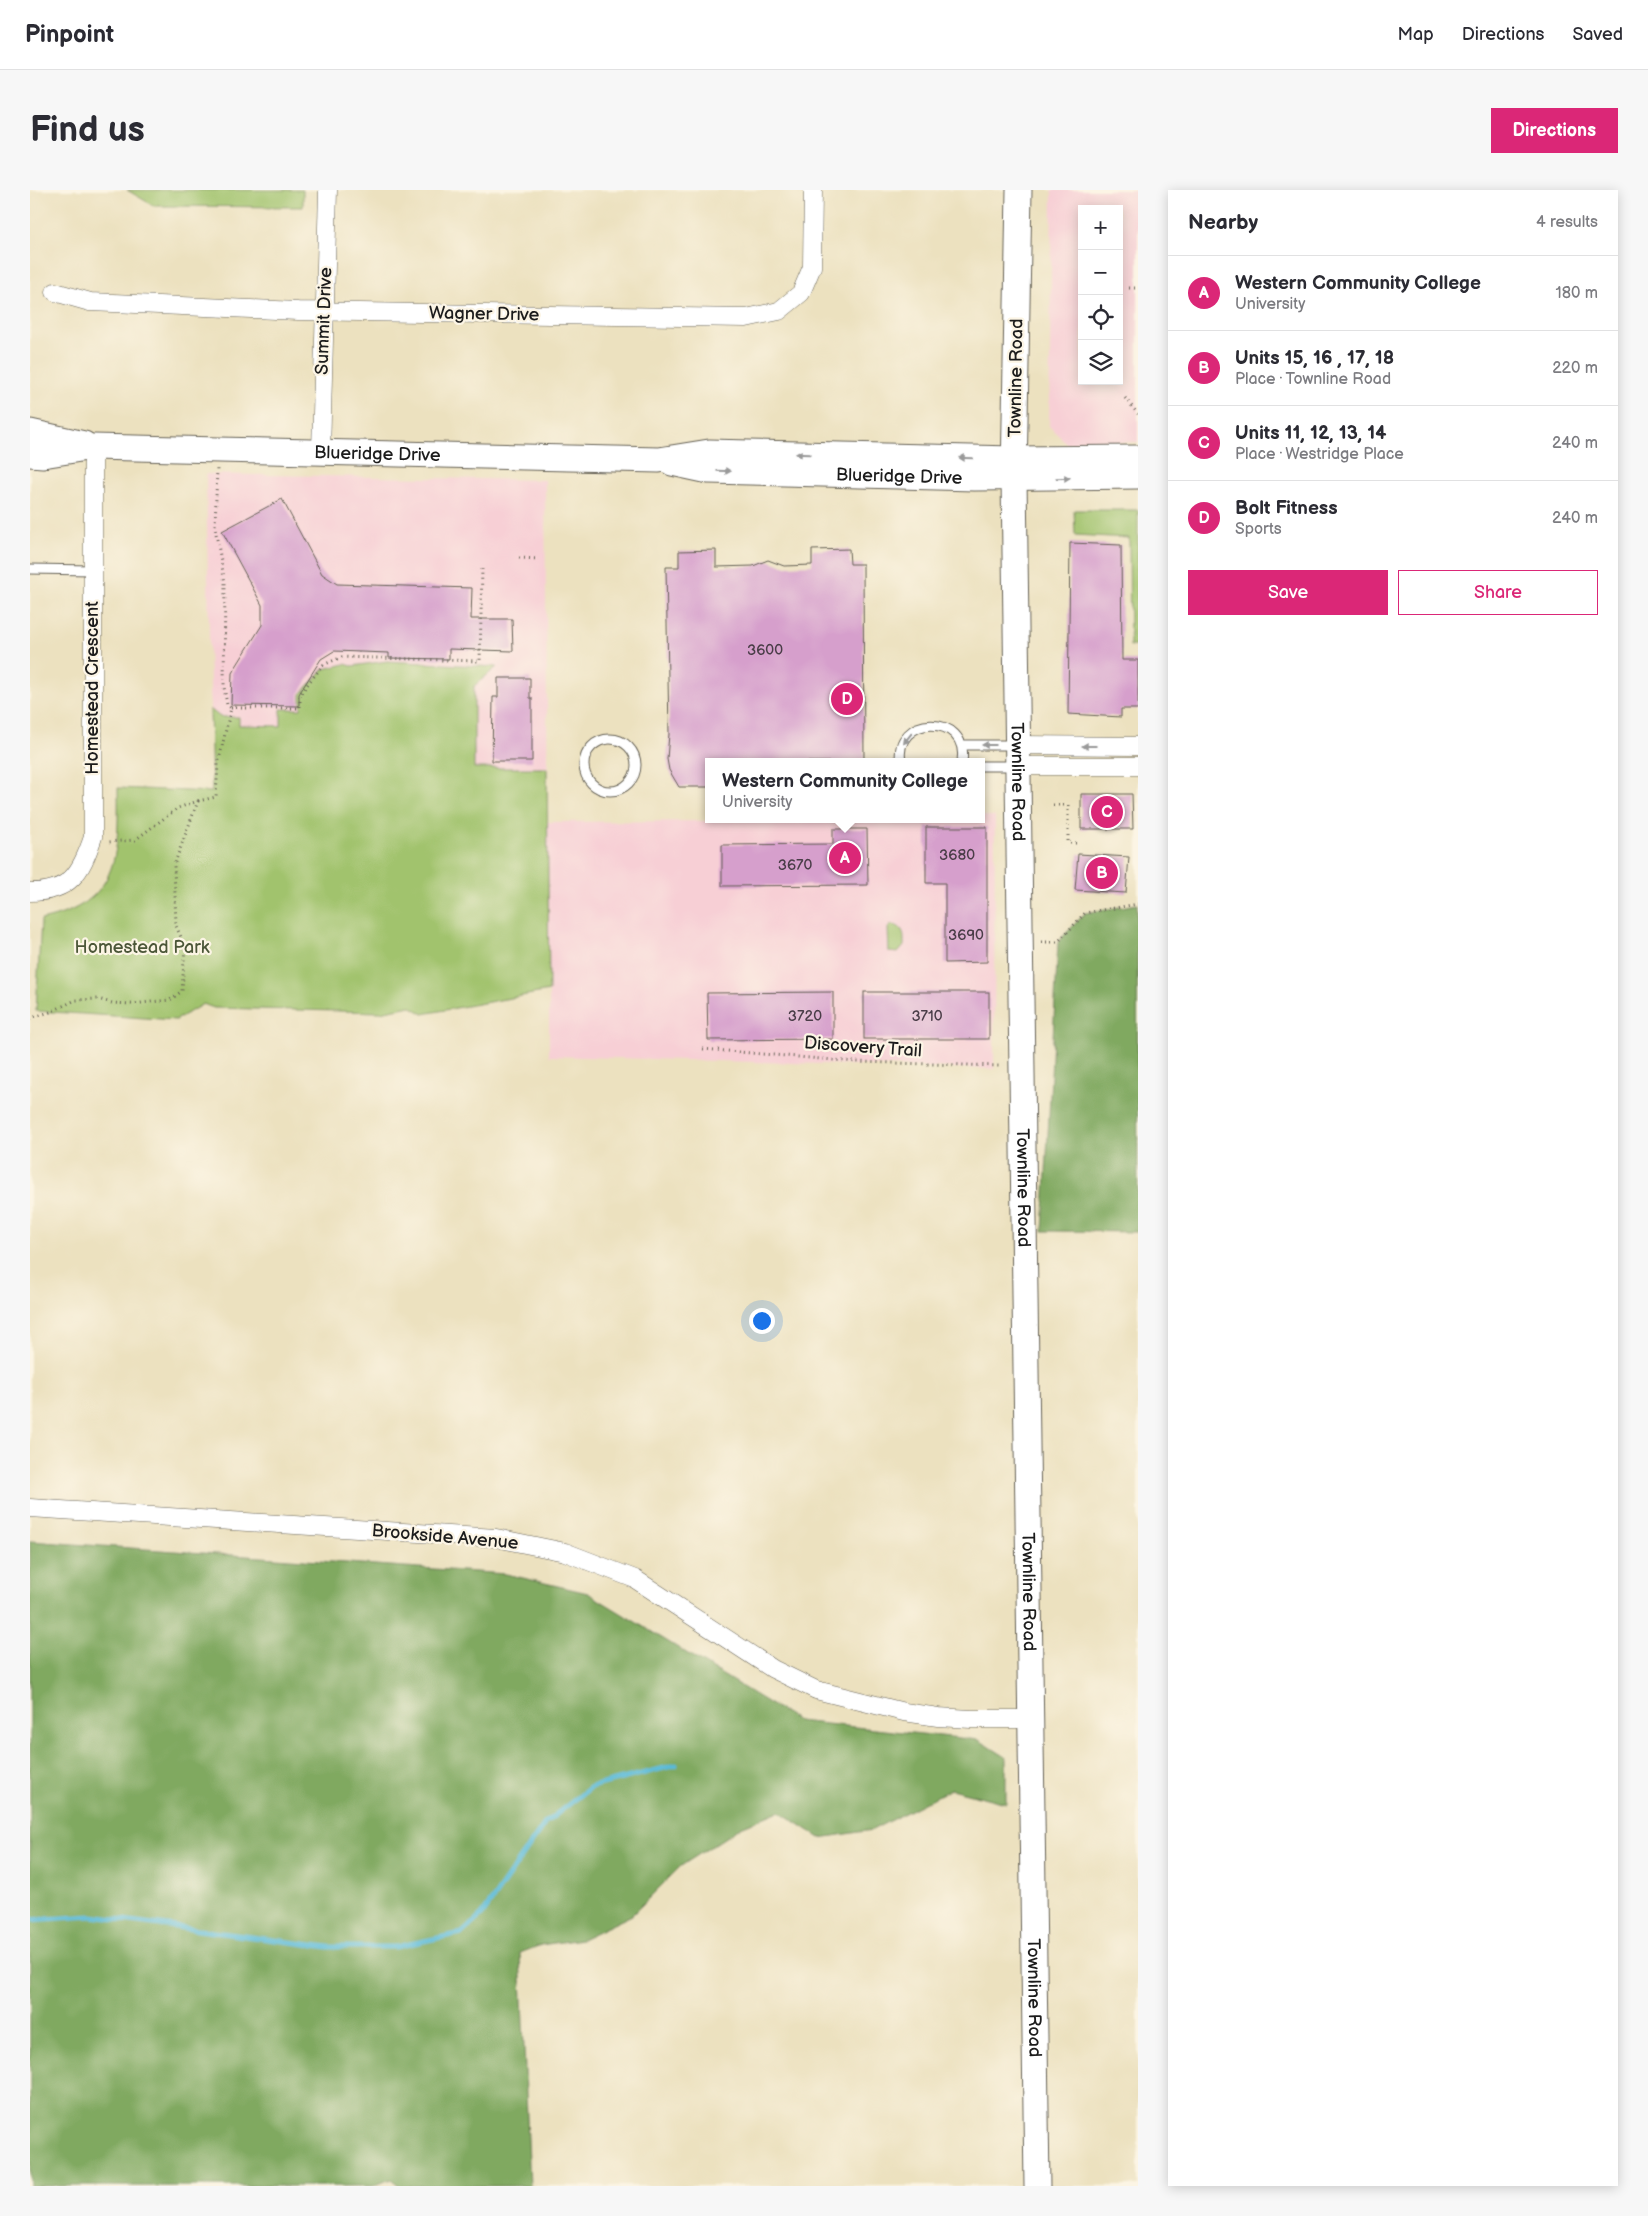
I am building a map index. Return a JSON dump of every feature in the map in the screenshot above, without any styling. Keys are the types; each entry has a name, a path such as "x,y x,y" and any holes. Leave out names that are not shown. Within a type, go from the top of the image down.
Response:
{"street":[{"name":"Summit Drive","path":"321,452 328,190"},
{"name":"Wagner Drive","path":"55,292 90,302 324,311 746,318 779,311 801,293 812,267 813,190"},
{"name":"Townline Road","path":"1019,190 1014,469 1038,2186"},
{"name":"Blueridge Drive","path":"30,432 93,447"},
{"name":"Blueridge Drive","path":"30,454 43,455 93,447 219,449 659,460 709,471 1014,469 1138,476"},
{"name":"Homestead Crescent","path":"30,892 47,892 71,882 84,862 91,842 93,447"},
{"name":"Blueridge Drive","path":"1014,469 1138,458"},
{"path":"1017,756 1138,746"},
{"path":"1017,756 1138,766"},
{"name":"Brookside Avenue","path":"30,1508 496,1538 565,1552 635,1579 773,1668 816,1690 904,1712 938,1717 1030,1719"}],"lane":[{"path":"30,569 92,570"},
{"path":"902,758 901,749 905,739 920,727 940,725 953,733 962,746 962,758"},
{"path":"602,740 619,740 632,751 636,768 628,784 621,788 604,790 590,782 586,774 585,758 589,750 602,740"},
{"path":"962,746 1017,756"},
{"path":"985,765 1017,756"}],"path":[{"path":"1129,288 1138,288"},
{"path":"1125,398 1138,414"},
{"path":"219,449 215,484 215,528 225,583 224,687 227,705 231,708 300,708 300,694 323,665 342,657 480,661 482,569"},
{"path":"519,558 538,559"},
{"path":"91,842 134,840 178,808 216,797 218,764 231,708"},
{"path":"30,1018 50,1012 76,1000 98,999 112,1003 131,1004 170,1000 182,991 185,946 176,926 174,865 198,801"},
{"path":"1053,806 1068,806 1068,843 1079,843"},
{"path":"1020,942 1058,942 1085,913 1138,904"},
{"name":"Discovery Trail","path":"703,1049 857,1062 1022,1066"}],"shaded area":[{"path":"1052,190 1138,190 1138,442 1067,444 1049,426"},
{"path":"206,474 545,480 548,822 985,823 985,816 995,816 994,1069 549,1056 549,991 423,1014 410,1006 380,1012 212,792"}],"green space":[{"path":"127,190 303,190 303,207 154,206"},
{"path":"1074,510 1138,510 1138,646 1130,646 1129,538 1075,535"},
{"name":"Homestead Park","path":"387,661 497,667 474,686 474,768 547,768 549,991 423,1014 410,1006 380,1012 214,1008 203,1004 176,1020 36,1011 41,920 67,912 86,902 100,889 109,873 115,855 118,788 212,792 210,709 220,717 239,717 239,725 281,726 281,709 301,709 301,694 324,669 345,664 352,666"},
{"path":"1137,904 1138,1232 1043,1231 1058,942 1085,913"},
{"path":"891,925 899,927 904,935 904,946 898,953 889,952 888,928"},
{"path":"30,1541 506,1574 588,1593 798,1721 979,1740 1006,1757 1006,1803 951,1789 872,1830 820,1838 779,1811 741,1827 681,1866 632,1915 582,1939 541,1945 520,1953 530,2186 400,2186 391,2179 373,2186 30,2186"}],"building":[{"path":"282,499 322,574 337,584 472,588 471,619 512,619 513,651 449,649 449,659 389,658 389,653 334,651 321,659 299,694 299,706 231,705 232,673 262,625 262,605 222,531"},
{"path":"1070,543 1121,545 1122,660 1138,660 1138,709 1121,709 1121,717 1068,714"},
{"path":"849,549 850,564 863,564 864,758 705,758 705,787 679,787 669,770 667,759 669,734 666,567 679,567 679,551 716,550 716,567 753,566 768,560 784,566 812,565 812,550"},
{"path":"498,678 530,678 530,698 532,698 532,761 492,761 493,697 498,697"},
{"path":"1081,794 1132,794 1133,829 1081,829"},
{"path":"926,827 987,827 987,962 945,963 945,883 926,883"},
{"path":"833,829 867,829 868,885 722,886 722,845 833,844"},
{"path":"1078,854 1129,857 1126,893 1075,890"},
{"path":"833,992 833,1039 708,1040 707,993"},
{"path":"864,992 989,992 989,1039 864,1039"}],"waterway":[{"path":"30,1920 92,1916 328,1947 395,1947 462,1933 482,1915 545,1823 591,1787 676,1765"}],"place":[{"name":"Bolt Fitness","path":"847,699"},
{"name":"Units 11, 12, 13, 14","path":"1107,812"},
{"name":"Western Community College","path":"845,858"},
{"name":"Units 15, 16 , 17, 18","path":"1102,873"}]}
